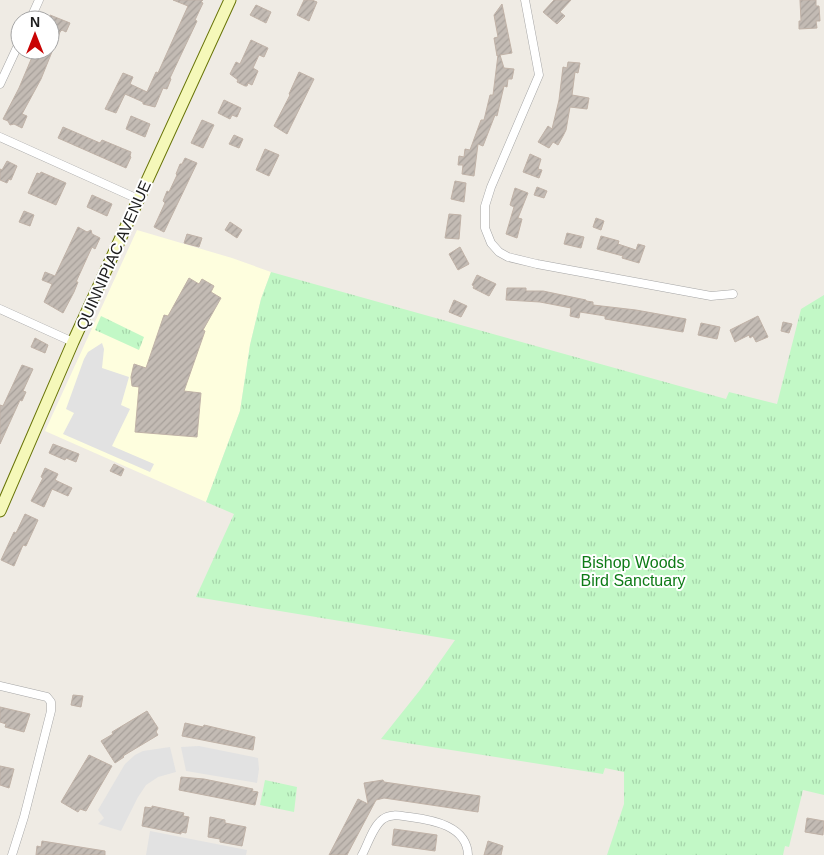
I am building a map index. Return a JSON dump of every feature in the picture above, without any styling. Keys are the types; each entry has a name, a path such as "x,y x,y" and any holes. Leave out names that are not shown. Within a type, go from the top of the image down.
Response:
{"main road":[{"name":"QUINNIPIAC AVENUE","path":"0,511 73,342 230,0"}],"street":[{"path":"525,0 539,75 491,187 485,206 485,228 492,243 499,252 508,257 537,264 711,296 733,294"},
{"path":"0,84 11,60"},
{"path":"0,137 138,199"},
{"path":"0,309 73,342"},
{"path":"0,686 47,697 51,702 52,711 12,855"},
{"path":"362,855 378,825 385,818 393,815 428,819 444,824 455,830 467,845 468,855"}],"shaded area":[{"path":"137,230 232,258 271,272 261,299 250,345 240,411 206,502 45,431"},
{"path":"102,343 104,349 102,368 129,377 121,405 130,409 112,446 154,464 150,472 63,434 74,413 66,409 84,359 88,352"},
{"path":"199,746 258,758 257,783 186,771 181,747"},
{"path":"170,747 176,772 158,777 146,785 121,831 98,824 104,818 98,810 125,764 143,751"},
{"path":"150,831 247,850 246,855 146,855"}],"green space":[{"name":"Bishop Woods Bird Sanctuary","path":"271,272 726,399 729,392 777,404 801,309 824,295 824,795 803,790 789,847 785,846 783,855 607,855 624,804 624,772 605,768 603,774 381,739 420,690 455,640 196,597 234,514 206,502 240,411 250,345 261,299"},
{"path":"101,316 144,337 139,350 95,330"},
{"path":"265,780 297,787 294,812 260,805"}],"building":[{"path":"173,0 203,0 201,2 203,3 167,89 163,88 155,107 143,104 143,102 125,94 116,113 105,109 123,73 133,77 130,84 147,92 156,72 158,73 188,6"},
{"path":"304,0 317,2 309,21 297,15"},
{"path":"554,0 571,0 560,12 565,16 557,24 543,12"},
{"path":"800,0 816,0 816,6 819,6 820,21 816,21 817,28 799,29 799,21 801,21"},
{"path":"502,4 512,53 500,55 504,68 514,69 512,79 508,79 507,87 504,86 497,116 495,115 483,146 478,144 474,176 462,174 463,165 458,165 459,156 464,157 465,149 470,150 481,120 484,120 490,95 493,95 498,55 494,38 498,37 494,15"},
{"path":"256,5 271,12 266,23 250,15"},
{"path":"60,19 70,23 66,32 62,30 60,32"},
{"path":"251,40 268,48 264,57 259,55 253,68 258,71 252,85 248,83 245,86 237,82 238,80 230,74 236,62 240,64"},
{"path":"31,60 49,60 41,79 22,114 27,116 22,128 14,124 10,125 8,121 3,119"},
{"path":"568,62 580,63 578,73 575,72 572,95 589,98 587,109 570,107 566,130 563,136 558,145 553,142 549,148 538,142 548,126 552,129 559,100 563,67 567,68"},
{"path":"299,72 314,79 287,134 274,126"},
{"path":"224,100 241,108 237,117 232,115 230,119 218,113"},
{"path":"131,116 150,124 145,137 126,129"},
{"path":"202,120 214,125 203,148 191,143"},
{"path":"63,127 100,143 102,140 131,152 126,168 58,138"},
{"path":"234,135 243,139 239,148 229,144"},
{"path":"265,149 279,155 269,176 256,170"},
{"path":"530,154 541,159 538,169 542,170 539,178 523,172"},
{"path":"185,158 197,163 164,232 154,227 165,203 163,201 167,191 169,192 180,164 182,164"},
{"path":"7,161 17,166 11,180 9,179 7,183 0,180 0,169 2,170"},
{"path":"41,172 66,183 56,205 28,193 37,173 40,174"},
{"path":"455,181 466,183 464,202 451,199"},
{"path":"537,187 547,191 544,198 534,195"},
{"path":"515,188 528,193 518,218 522,219 517,238 506,234 514,207 510,205"},
{"path":"92,195 112,204 107,216 87,207"},
{"path":"24,211 34,215 30,226 19,222"},
{"path":"449,214 461,215 459,239 445,238"},
{"path":"596,218 604,221 601,230 593,227"},
{"path":"230,222 242,230 237,238 225,230"},
{"path":"78,227 87,232 91,230 92,234 100,238 95,249 92,247 76,282 78,282 74,292 63,313 44,302 52,284 42,280 45,272 55,276"},
{"path":"567,233 584,237 581,248 564,244"},
{"path":"187,234 202,238 199,247 184,243"},
{"path":"601,236 619,241 618,244 636,250 638,244 645,246 639,263 622,258 623,256 597,249"},
{"path":"460,247 469,264 458,270 449,254"},
{"path":"477,275 496,284 489,296 473,288 474,286 472,285"},
{"path":"189,278 199,284 202,279 214,286 211,292 221,298 203,330 205,331 184,391 201,393 197,437 135,432 139,387 132,386 131,377 134,364 146,368 164,315 168,316"},
{"path":"507,288 526,288 526,291 543,291 586,300 593,302 593,305 686,319 683,332 605,319 605,316 580,312 579,318 570,316 571,308 540,302 506,300"},
{"path":"454,300 467,306 461,317 449,312"},
{"path":"758,316 768,337 756,342 753,336 750,338 749,335 735,342 730,330"},
{"path":"783,322 792,324 789,333 781,331"},
{"path":"701,323 720,327 717,339 698,335"},
{"path":"35,338 48,345 45,353 31,347"},
{"path":"22,365 33,369 23,391 26,392 22,401 20,400 0,444 0,405 3,406"},
{"path":"53,444 79,454 76,462 66,458 65,460 49,453"},
{"path":"114,464 124,469 121,476 110,471"},
{"path":"45,468 58,474 55,480 72,488 68,496 52,489 44,507 31,501 43,478 41,477"},
{"path":"25,514 38,520 26,546 23,545 14,566 1,560"},
{"path":"73,695 83,696 81,707 71,705"},
{"path":"0,707 30,714 24,732 5,727 6,724 0,722"},
{"path":"147,711 158,728 156,732 158,735 123,756 115,763 101,741 113,734 112,732"},
{"path":"185,723 203,727 204,725 255,737 253,750 182,736"},
{"path":"89,755 112,766 86,811 80,809 78,812 61,802"},
{"path":"0,766 14,769 9,788 0,785"},
{"path":"181,777 204,779 253,789 252,791 258,792 255,805 179,790"},
{"path":"383,780 384,782 480,796 478,812 384,798 376,800 347,855 329,855 358,799 368,804 364,783"},
{"path":"152,806 184,813 183,816 189,817 186,833 181,832 181,834 142,826 145,807 152,808"},
{"path":"210,817 225,820 225,823 246,827 242,846 220,842 220,839 208,837"},
{"path":"807,818 824,821 823,835 805,832"},
{"path":"394,829 437,835 435,851 392,845"},
{"path":"42,841 105,851 105,855 36,855 37,846 41,847"},
{"path":"488,841 503,846 501,855 484,855"}]}
